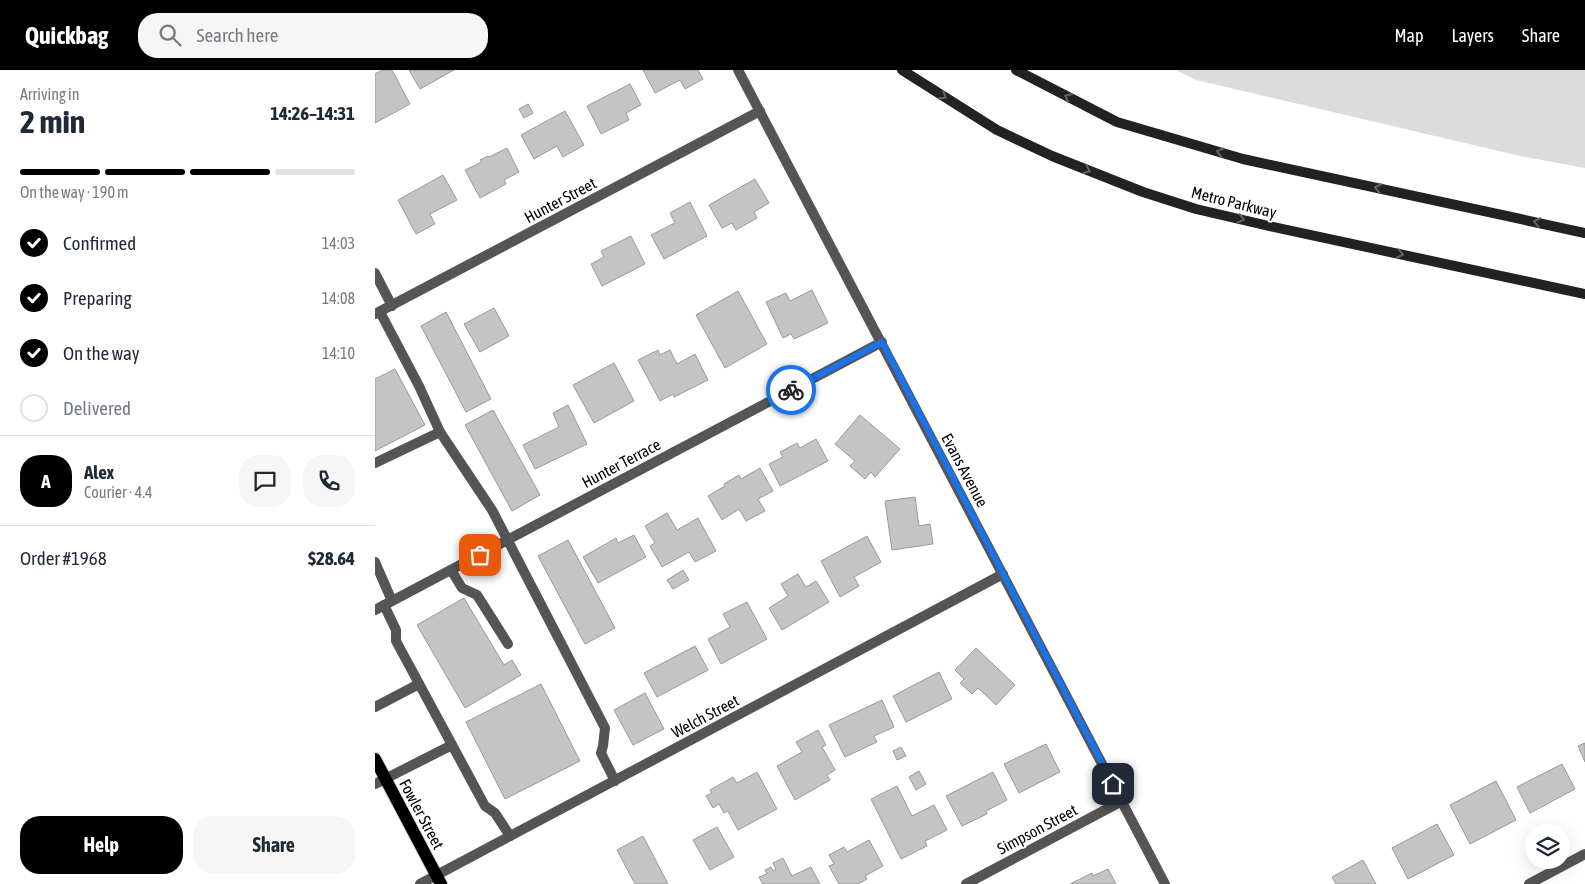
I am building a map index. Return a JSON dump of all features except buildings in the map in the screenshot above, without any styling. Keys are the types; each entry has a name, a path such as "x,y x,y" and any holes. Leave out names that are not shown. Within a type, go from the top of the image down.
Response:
{"main road":[{"name":"Metro Parkway","path":"901,70 997,130 1052,156 1143,192 1195,209 1585,294"},
{"path":"1016,70 1117,122 1243,159 1585,232"},
{"name":"Fowler Street","path":"375,759 380,781 439,880"}],"street":[{"name":"Evans Avenue","path":"738,70 1165,884"},
{"name":"Hunter Street","path":"377,313 760,111"},
{"path":"375,274 392,306"},
{"path":"377,313 419,386 440,432 492,510 605,728 601,753 615,780"},
{"name":"Hunter Terrace","path":"384,606 882,342"},
{"path":"375,463 440,432"},
{"path":"375,562 384,606 396,630 396,641 485,806 495,813 510,836"},
{"path":"451,570 462,588 477,595 508,644"},
{"name":"Welch Street","path":"420,884 439,880 510,836 1003,574"},
{"path":"375,707 419,684"},
{"path":"380,781 452,745"},
{"name":"Simpson Street","path":"967,884 1122,801"},
{"path":"1529,884 1585,854"}],"shaded area":[{"path":"1176,70 1585,70 1585,168 1520,156 1196,80"}],"way so far":[{"path":"480,555 791,390"}],"route":[{"path":"791,390 882,342 1113,784"}]}
